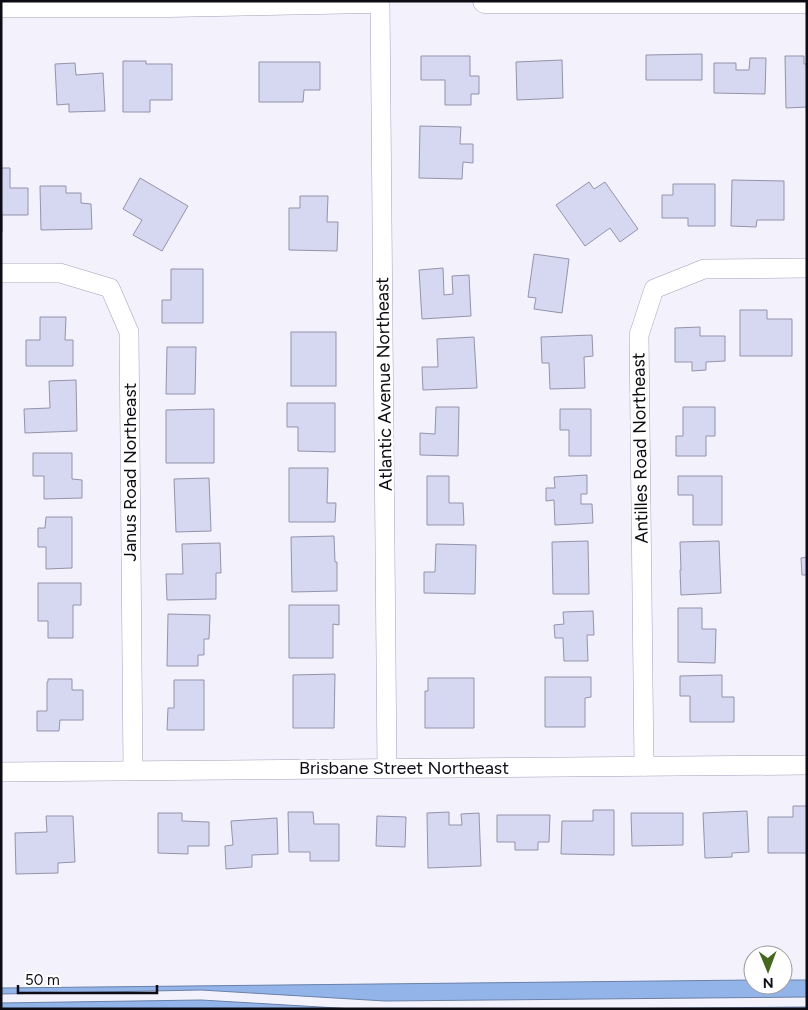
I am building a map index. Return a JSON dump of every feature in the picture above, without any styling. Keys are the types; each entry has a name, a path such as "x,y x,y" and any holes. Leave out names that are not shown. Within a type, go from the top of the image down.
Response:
{"street":[{"path":"1,5 369,1"},
{"name":"Atlantic Avenue Northeast","path":"380,1 387,768"},
{"path":"485,1 807,2"},
{"name":"Antilles Road Northeast","path":"644,766 639,334 654,290 704,269 807,268"},
{"name":"Janus Road Northeast","path":"1,273 60,273 110,288 129,332 132,770"},
{"name":"Brisbane Street Northeast","path":"1,772 807,764"}],"water":[{"path":"743,980 743,995 793,995 793,980 807,980 807,997 385,1001 201,990 1,994 1,988"},
{"path":"201,1000 354,1009 1,1009 1,1003"},
{"path":"807,1007 807,1009 578,1009"}],"building":[{"path":"702,54 702,80 646,80 646,55"},
{"path":"421,56 470,56 470,76 479,76 479,94 471,94 471,105 445,105 445,80 421,80"},
{"path":"785,56 804,56 804,64 807,64 807,107 786,108"},
{"path":"750,58 766,58 765,94 714,93 714,63 736,63 736,70 749,70"},
{"path":"562,60 563,98 517,100 516,62"},
{"path":"123,61 146,61 146,64 172,64 172,100 150,100 150,112 123,112"},
{"path":"259,62 320,62 320,90 304,90 303,102 259,102"},
{"path":"75,63 76,75 103,73 105,111 69,112 69,104 57,105 55,64"},
{"path":"420,126 461,127 460,144 473,144 473,163 463,162 462,179 419,178"},
{"path":"1,168 10,168 10,188 28,188 28,215 2,215 2,232 1,232"},
{"path":"140,178 188,206 162,251 133,235 142,220 123,209"},
{"path":"732,180 784,181 784,220 757,220 756,227 731,226"},
{"path":"589,182 594,189 605,182 638,229 620,242 610,228 585,246 556,205"},
{"path":"673,184 715,184 715,226 688,226 688,218 662,218 662,195 673,195"},
{"path":"40,186 66,186 66,193 81,193 81,203 91,204 92,229 41,230"},
{"path":"300,196 328,196 327,222 338,222 337,251 289,250 289,208 300,208"},
{"path":"534,254 569,259 562,313 534,309 536,298 528,297"},
{"path":"443,268 444,295 453,294 452,276 469,275 471,316 422,319 419,270"},
{"path":"171,269 203,269 203,323 162,323 162,300 171,300"},
{"path":"740,310 767,310 767,319 792,319 792,356 740,356"},
{"path":"40,317 66,317 65,340 73,340 73,366 26,366 26,340 40,340"},
{"path":"700,327 700,336 725,336 725,361 706,362 706,370 692,371 692,362 675,362 675,328"},
{"path":"291,332 336,332 336,386 291,386"},
{"path":"592,335 593,356 584,357 585,388 550,389 549,363 542,363 541,337"},
{"path":"474,337 477,388 423,390 422,367 438,367 437,339"},
{"path":"167,347 196,347 195,394 166,394"},
{"path":"76,380 77,431 25,433 24,409 50,408 49,381"},
{"path":"287,403 335,403 335,452 298,451 298,427 287,427"},
{"path":"436,407 459,407 458,456 420,455 420,433 435,434"},
{"path":"683,407 715,407 715,436 706,436 706,456 676,456 676,436 683,436"},
{"path":"214,409 214,463 166,463 166,410"},
{"path":"560,409 591,409 591,456 569,456 569,430 560,430"},
{"path":"33,453 72,453 72,479 82,480 82,498 44,499 44,476 33,476"},
{"path":"289,468 328,468 327,503 336,503 335,522 289,522"},
{"path":"587,475 587,494 581,494 581,504 592,504 593,523 555,525 554,500 546,501 546,488 555,488 554,477"},
{"path":"427,476 449,476 449,503 463,503 464,525 427,525"},
{"path":"678,476 722,476 722,525 693,525 693,495 678,495"},
{"path":"209,478 211,531 176,532 174,479"},
{"path":"46,517 72,517 72,568 46,569 46,547 38,547 38,528 45,528"},
{"path":"334,536 335,562 337,562 337,591 292,592 291,537"},
{"path":"588,541 589,594 553,594 552,542"},
{"path":"719,541 721,593 681,595 680,542"},
{"path":"220,543 221,573 216,573 216,599 167,600 166,574 183,574 182,544"},
{"path":"436,544 476,545 475,594 424,593 424,572 435,572"},
{"path":"807,557 807,575 802,575 801,558"},
{"path":"38,583 81,583 81,605 73,605 73,638 48,638 48,621 38,621"},
{"path":"289,605 339,605 339,625 333,624 333,658 289,658"},
{"path":"678,608 702,608 702,629 716,629 715,663 678,662"},
{"path":"593,611 594,635 587,635 588,661 564,661 563,638 555,638 554,625 564,624 563,612"},
{"path":"168,614 210,615 209,639 204,639 204,655 198,655 198,666 167,666"},
{"path":"335,674 334,728 293,728 293,675"},
{"path":"722,675 722,697 734,697 734,722 690,722 690,696 680,696 680,676"},
{"path":"545,677 591,677 591,697 585,698 585,727 545,727"},
{"path":"428,678 474,678 474,728 425,728 425,691 428,691"},
{"path":"48,679 72,679 72,690 83,690 83,720 60,720 59,731 37,731 37,711 47,711"},
{"path":"174,680 204,680 204,730 167,730 168,708 174,708"},
{"path":"793,806 807,806 807,853 768,853 768,817 793,817"},
{"path":"593,810 614,810 614,855 561,854 562,821 593,821"},
{"path":"747,811 749,852 732,853 732,857 705,858 703,813"},
{"path":"288,812 313,812 314,824 339,824 339,861 310,861 310,852 289,852"},
{"path":"449,812 449,825 462,825 461,814 479,813 481,866 428,868 427,813"},
{"path":"158,813 182,813 182,821 209,822 209,846 188,846 188,854 158,853"},
{"path":"631,813 683,813 683,845 632,846"},
{"path":"497,815 550,815 549,842 538,842 538,850 515,850 515,842 497,842"},
{"path":"46,816 73,816 75,862 58,863 58,873 16,874 15,833 47,832"},
{"path":"377,816 406,817 405,847 376,846"},
{"path":"277,818 278,854 252,855 252,867 226,869 225,846 233,845 231,821"}]}
